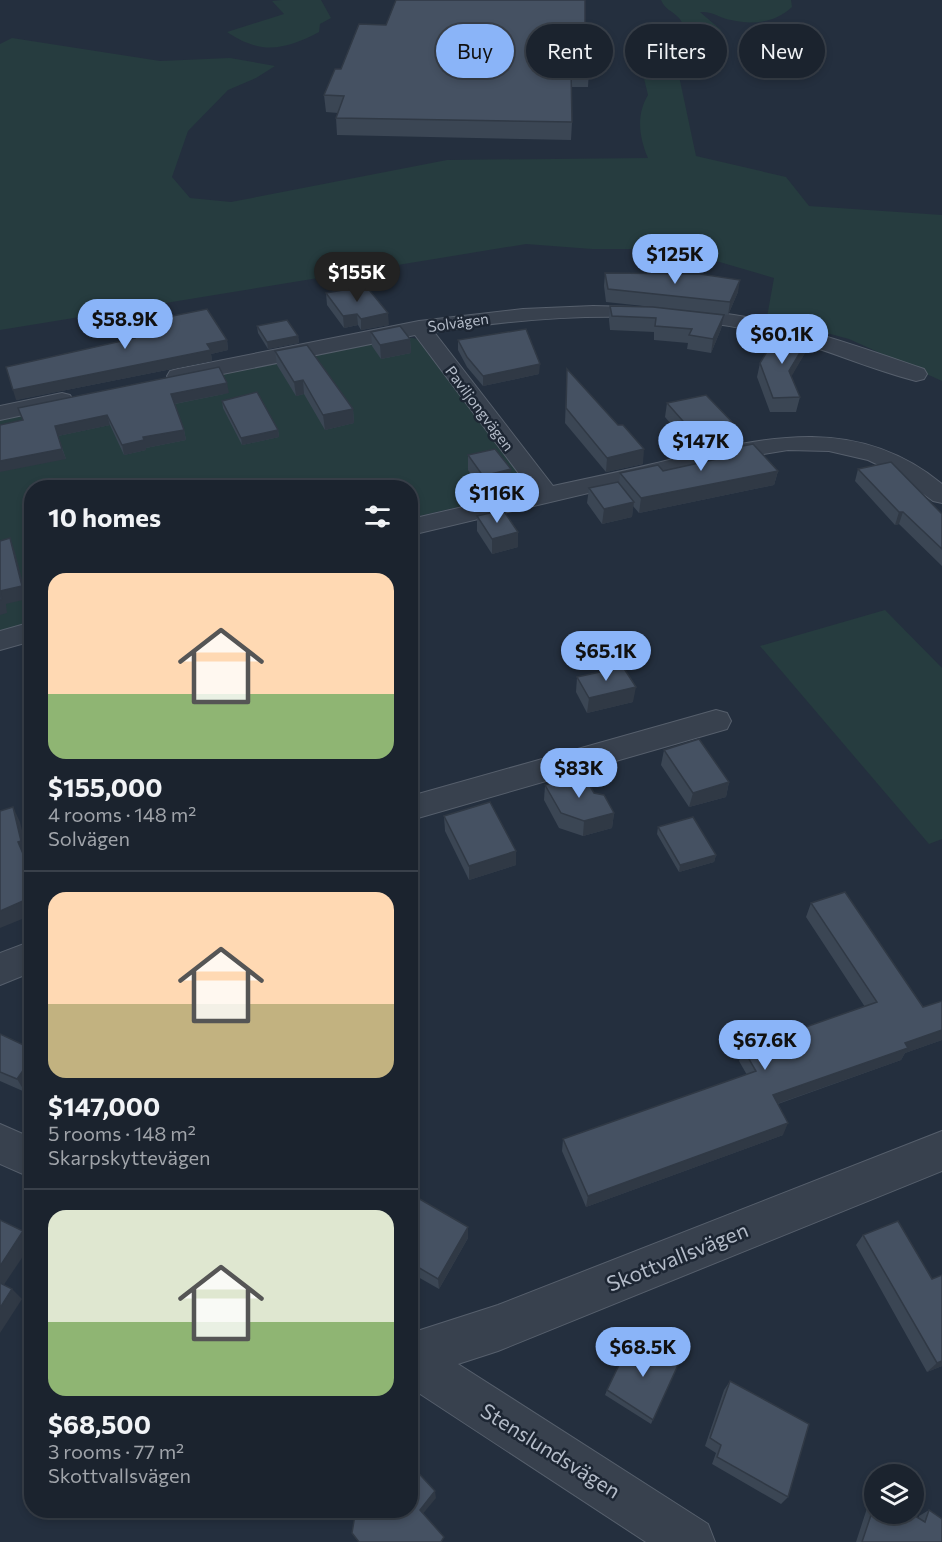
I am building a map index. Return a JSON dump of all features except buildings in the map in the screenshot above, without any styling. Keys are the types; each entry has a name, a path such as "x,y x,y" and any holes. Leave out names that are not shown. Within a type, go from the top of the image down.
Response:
{"street":[{"name":"Solvägen","path":"154,381 419,327 543,312 670,313 732,321 811,338 916,374"},
{"name":"Paviljongvägen","path":"419,327 546,493"},
{"path":"0,413 77,397"},
{"path":"418,525 546,493 757,447 804,442 828,443 881,455 903,466 942,496"},
{"path":"0,641 24,634"},
{"path":"418,806 716,721"},
{"path":"0,969 24,959"},
{"path":"0,1144 24,1154"},
{"name":"Skottvallsvägen","path":"418,1354 498,1328 942,1151"},
{"name":"Stenslundsvägen","path":"418,1365 612,1489 690,1542"}],"green space":[{"path":"321,0 331,18 320,24 319,32 284,46 262,47 227,32 284,14 272,1"},
{"path":"661,0 791,0 792,7 778,16 763,21 739,22 700,12 714,24 683,24"},
{"path":"12,38 160,61 230,58 275,66 256,78 228,90 188,131 172,177 190,198 231,202 447,160 648,158 640,126 642,110 648,95 644,78 679,78 696,156 786,177 809,206 942,215 942,381 849,339 767,317 774,278 675,249 592,249 526,244 0,330 0,44"},
{"path":"403,336 417,339 527,484 522,492 418,516 418,480 24,480 24,625 0,632 0,419"},
{"path":"885,610 942,668 942,839 929,844 760,646"}]}
